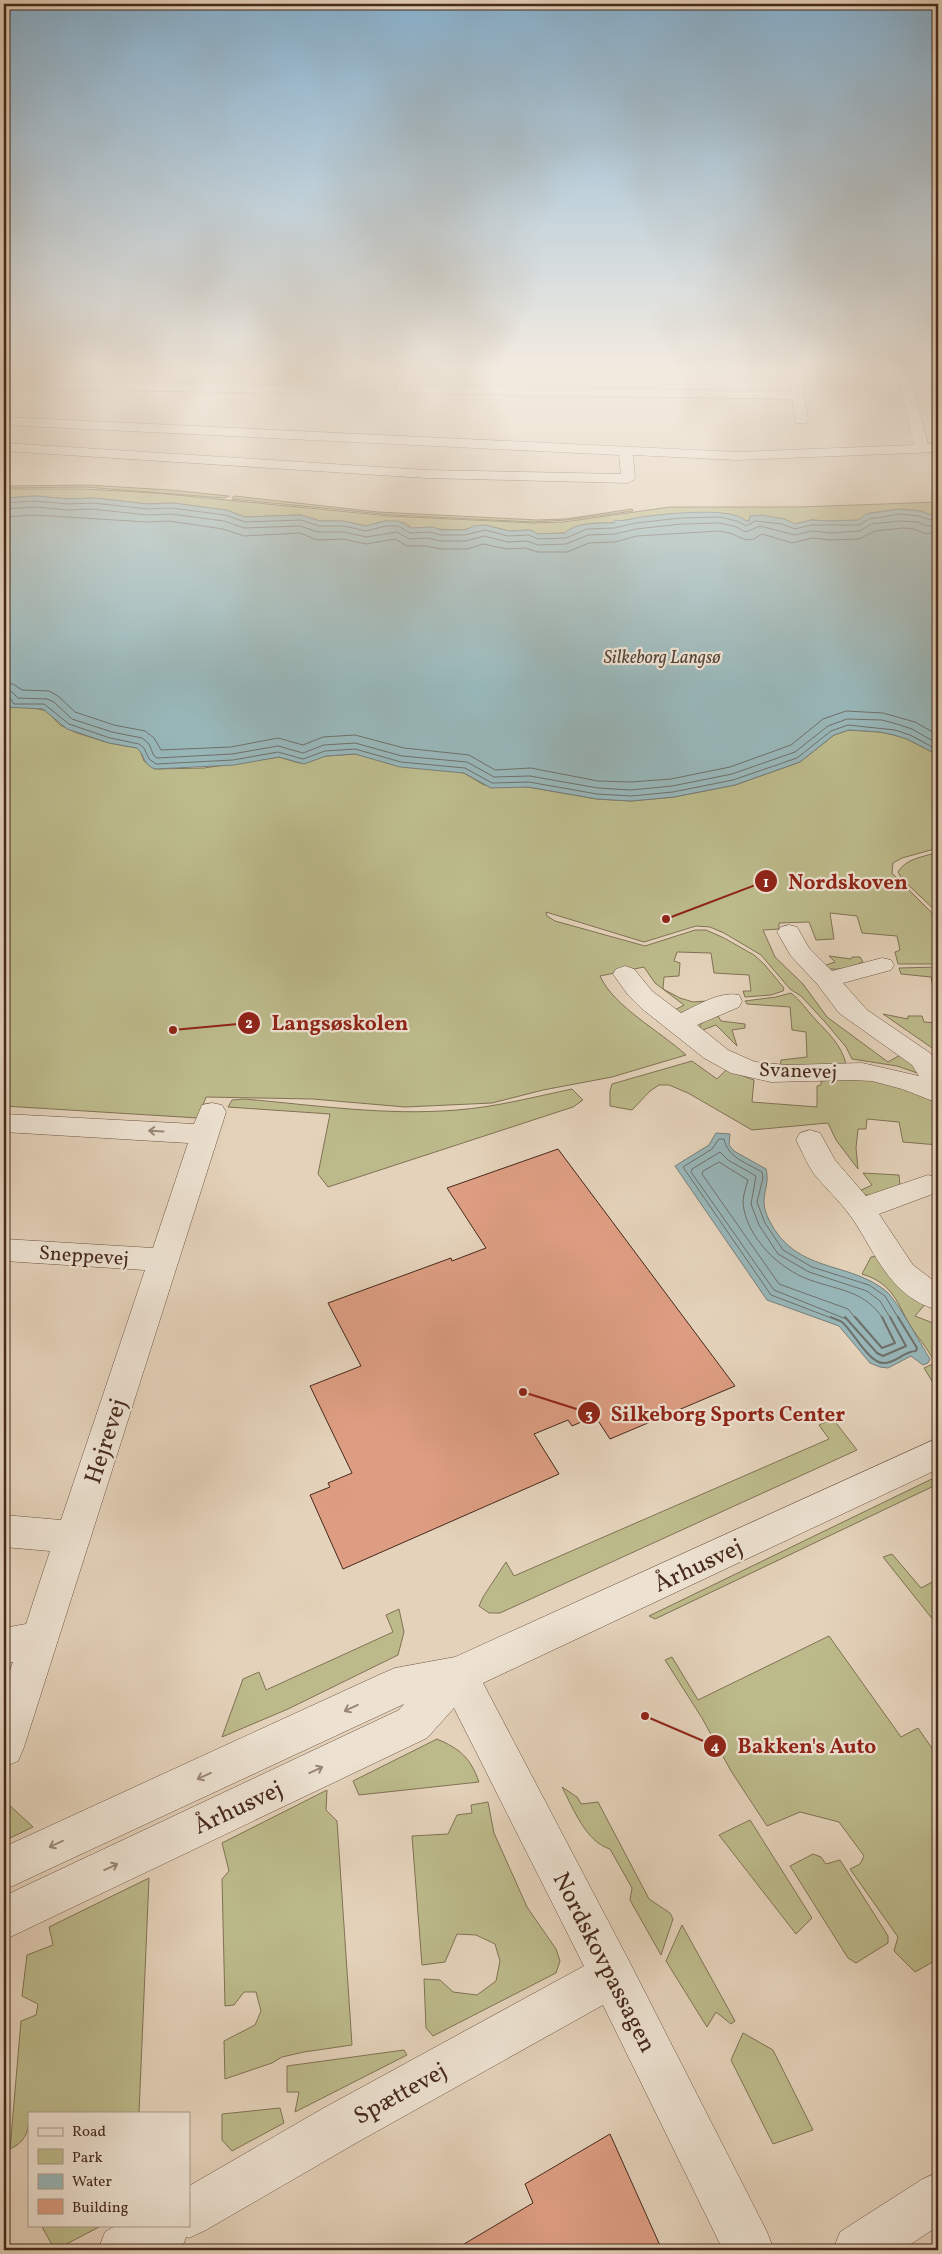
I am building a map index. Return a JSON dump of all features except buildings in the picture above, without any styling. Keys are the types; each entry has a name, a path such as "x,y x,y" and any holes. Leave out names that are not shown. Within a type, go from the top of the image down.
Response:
{"street":[{"path":"474,475 628,479 628,475"},
{"name":"Svanevej","path":"625,974 633,988 646,1001 679,1023 708,1049 744,1068 773,1073 870,1073 934,1091 934,1081 929,1068 921,1059 858,1016 827,980 798,951 789,932"},
{"path":"827,980 882,965"},
{"path":"679,1023 730,1001"},
{"name":"Hejrevej","path":"4,1123 208,1123 74,1537 21,1643 4,1747"},
{"path":"810,1140 824,1166 861,1208 902,1272 918,1287 938,1298"},
{"path":"861,1208 928,1185"},
{"name":"Sneppevej","path":"4,1250 164,1260"},
{"name":"Århusvej","path":"4,1869 395,1688 458,1675 938,1453"},
{"path":"4,1531 74,1537"},
{"name":"Århusvej","path":"4,1918 413,1724 458,1675"},
{"name":"Nordskovpassagen","path":"458,1675 749,2250"},
{"name":"Spættevej","path":"190,2211 339,2126 612,1976"},
{"path":"858,2250 938,2197"},
{"path":"123,2250 164,2226"}],"green space":[{"path":"87,485 229,496 224,498 85,487 4,488 4,486"},
{"path":"4,489 85,489 156,493 389,516 534,523 564,522 670,507 799,507 938,502 938,511 930,515 921,511 903,509 870,513 859,520 811,520 795,524 784,519 750,516 749,521 746,521 738,516 726,514 694,513 615,521 614,523 595,523 575,527 566,533 538,534 530,530 509,531 485,525 461,530 411,528 406,523 385,521 366,526 342,521 320,521 301,515 245,517 226,510 173,503 148,504 94,498 68,499 36,496 4,498"},
{"path":"234,496 378,512 537,520 566,519 632,509 633,511 567,520 532,522 393,515 232,499"},
{"path":"4,701 47,711 60,725 77,733 109,743 137,748 140,750 144,761 155,769 204,768 279,757 299,763 326,756 355,754 464,773 484,785 528,787 597,799 631,801 674,797 735,785 800,762 834,735 849,730 880,732 907,739 938,755 938,848 902,858 893,863 892,873 938,919 938,964 898,964 895,952 900,950 897,936 862,933 857,916 830,913 834,939 816,940 809,922 779,923 779,929 763,930 775,957 803,984 827,1017 888,1062 902,1054 923,1075 897,1066 852,1059 846,1047 825,1022 801,996 790,989 761,955 724,933 710,927 696,926 644,942 546,912 547,916 555,921 645,946 695,930 706,930 754,955 784,988 783,991 771,995 745,997 743,991 751,991 749,975 714,973 711,953 677,952 674,961 680,963 679,976 664,977 663,989 693,1002 707,1001 683,1013 673,1011 684,1005 655,983 644,967 600,976 616,998 638,1018 686,1055 612,1077 543,1090 492,1103 405,1107 313,1099 206,1097 198,1118 4,1106"},
{"path":"938,852 938,913 902,879 898,872 901,867 910,861"},
{"path":"829,956 851,959 852,957 860,957 863,962 843,969 833,969 823,966 835,962"},
{"path":"938,967 938,1003 936,1003 931,977 901,974 899,968"},
{"path":"791,993 834,1039 841,1050 846,1064 780,1070 781,1060 807,1057 806,1032 792,1030 790,1007 747,1004 745,1001"},
{"path":"717,1014 721,1021 745,1024 745,1028 732,1030 737,1046 716,1025 700,1031 700,1025 709,1017"},
{"path":"883,1014 908,1019 908,1016 922,1016 924,1022 938,1023 938,1052"},
{"path":"692,1061 717,1079 726,1070 754,1080 752,1102 817,1107 817,1086 821,1085 821,1081 868,1077 923,1093 938,1102 938,1145 903,1142 899,1122 867,1119 866,1129 858,1129 856,1148 858,1169 836,1140 828,1123 752,1130 688,1093 669,1085 659,1085 650,1091 632,1110 610,1106 612,1084"},
{"path":"572,1089 583,1100 573,1107 328,1187 318,1174 330,1114 228,1107 232,1100 244,1099 377,1111 457,1110 486,1107"},
{"path":"863,1173 899,1175 900,1186 870,1196 857,1192 872,1185"},
{"path":"879,1256 927,1302 915,1316 938,1325 938,1391 924,1368 935,1363 913,1330 894,1296 882,1283 862,1274 871,1257"},
{"path":"833,1419 857,1450 500,1613 489,1613 479,1606 506,1562 514,1576 829,1439 819,1425"},
{"path":"938,1476 938,1484 655,1619 649,1616"},
{"path":"892,1554 921,1588 938,1579 938,1626 883,1557"},
{"path":"399,1609 404,1632 398,1655 288,1709 222,1737 243,1679 259,1672 266,1690 393,1632 386,1615"},
{"path":"829,1636 901,1737 918,1728 938,1757 938,1959 915,1972 894,1951 898,1937 850,1869 860,1864 864,1856 839,1822 800,1812 767,1826 731,1771 702,1718 665,1660 672,1657 698,1700"},
{"path":"437,1739 458,1750 468,1760 479,1782 359,1795 353,1781"},
{"path":"562,1787 577,1797 581,1804 598,1802 649,1899 670,1913 673,1919 661,1955 630,1900 632,1888 610,1849 601,1845 587,1832"},
{"path":"327,1790 326,1810 337,1821 352,2045 282,2057 272,2063 225,2079 224,2041 255,2025 261,2011 256,1992 244,1992 234,2005 225,2006 222,1879 229,1871 222,1843"},
{"path":"488,1802 494,1833 527,1907 556,1949 560,1961 556,1973 433,2036 426,2028 424,1979 440,1980 453,1992 477,1995 496,1981 500,1961 495,1944 476,1935 457,1934 445,1962 422,1965 412,1836 448,1834 457,1815 472,1813 471,1805"},
{"path":"7,1803 33,1827 4,1841 4,1816"},
{"path":"750,1820 812,1918 796,1934 719,1835"},
{"path":"813,1854 821,1857 826,1864 840,1860 888,1936 888,1943 856,1963 848,1958 790,1866"},
{"path":"149,1878 139,2112 28,2112 26,2134 16,2146 10,2149 21,2021 36,2015 38,2004 22,1996 27,1955 53,1945 49,1927"},
{"path":"682,1925 735,2021 731,2024 716,2012 707,2027 666,1961"},
{"path":"743,2033 773,2050 813,2130 773,2144 731,2060"},
{"path":"404,2050 407,2055 295,2112 299,2092 287,2092 287,2066"},
{"path":"280,2108 284,2123 232,2151 222,2140 222,2114"},
{"path":"42,2226 101,2226 55,2250"}],"water":[{"name":"Silkeborg Langsø","path":"36,496 68,499 94,498 148,504 173,503 226,510 245,517 301,515 320,521 344,521 366,526 385,521 399,521 411,528 433,527 441,530 465,530 474,526 485,525 509,531 530,530 538,534 565,533 569,529 581,525 614,523 615,520 697,512 713,512 738,516 746,521 749,521 750,516 761,515 784,519 795,524 811,520 859,520 866,514 899,509 921,511 930,515 938,511 938,755 907,739 894,735 849,730 834,735 800,762 735,785 674,797 631,801 597,799 528,787 491,788 464,773 400,767 355,754 326,756 304,764 279,757 234,765 155,769 148,765 137,748 109,743 67,729 43,709 5,707 7,703 4,701 4,498"},
{"path":"716,1133 730,1134 729,1145 734,1151 766,1169 767,1182 764,1204 769,1220 780,1237 793,1250 808,1258 855,1274 871,1281 886,1291 930,1359 928,1363 923,1365 911,1356 888,1368 880,1367 870,1363 839,1326 767,1300 675,1166 709,1145"}],"place":[{"name":"Nordskoven","path":"666,919"},
{"name":"Langsøskolen","path":"173,1030"},
{"name":"Silkeborg Sports Center","path":"523,1392"},
{"name":"Bakken's Auto","path":"645,1716"}]}
